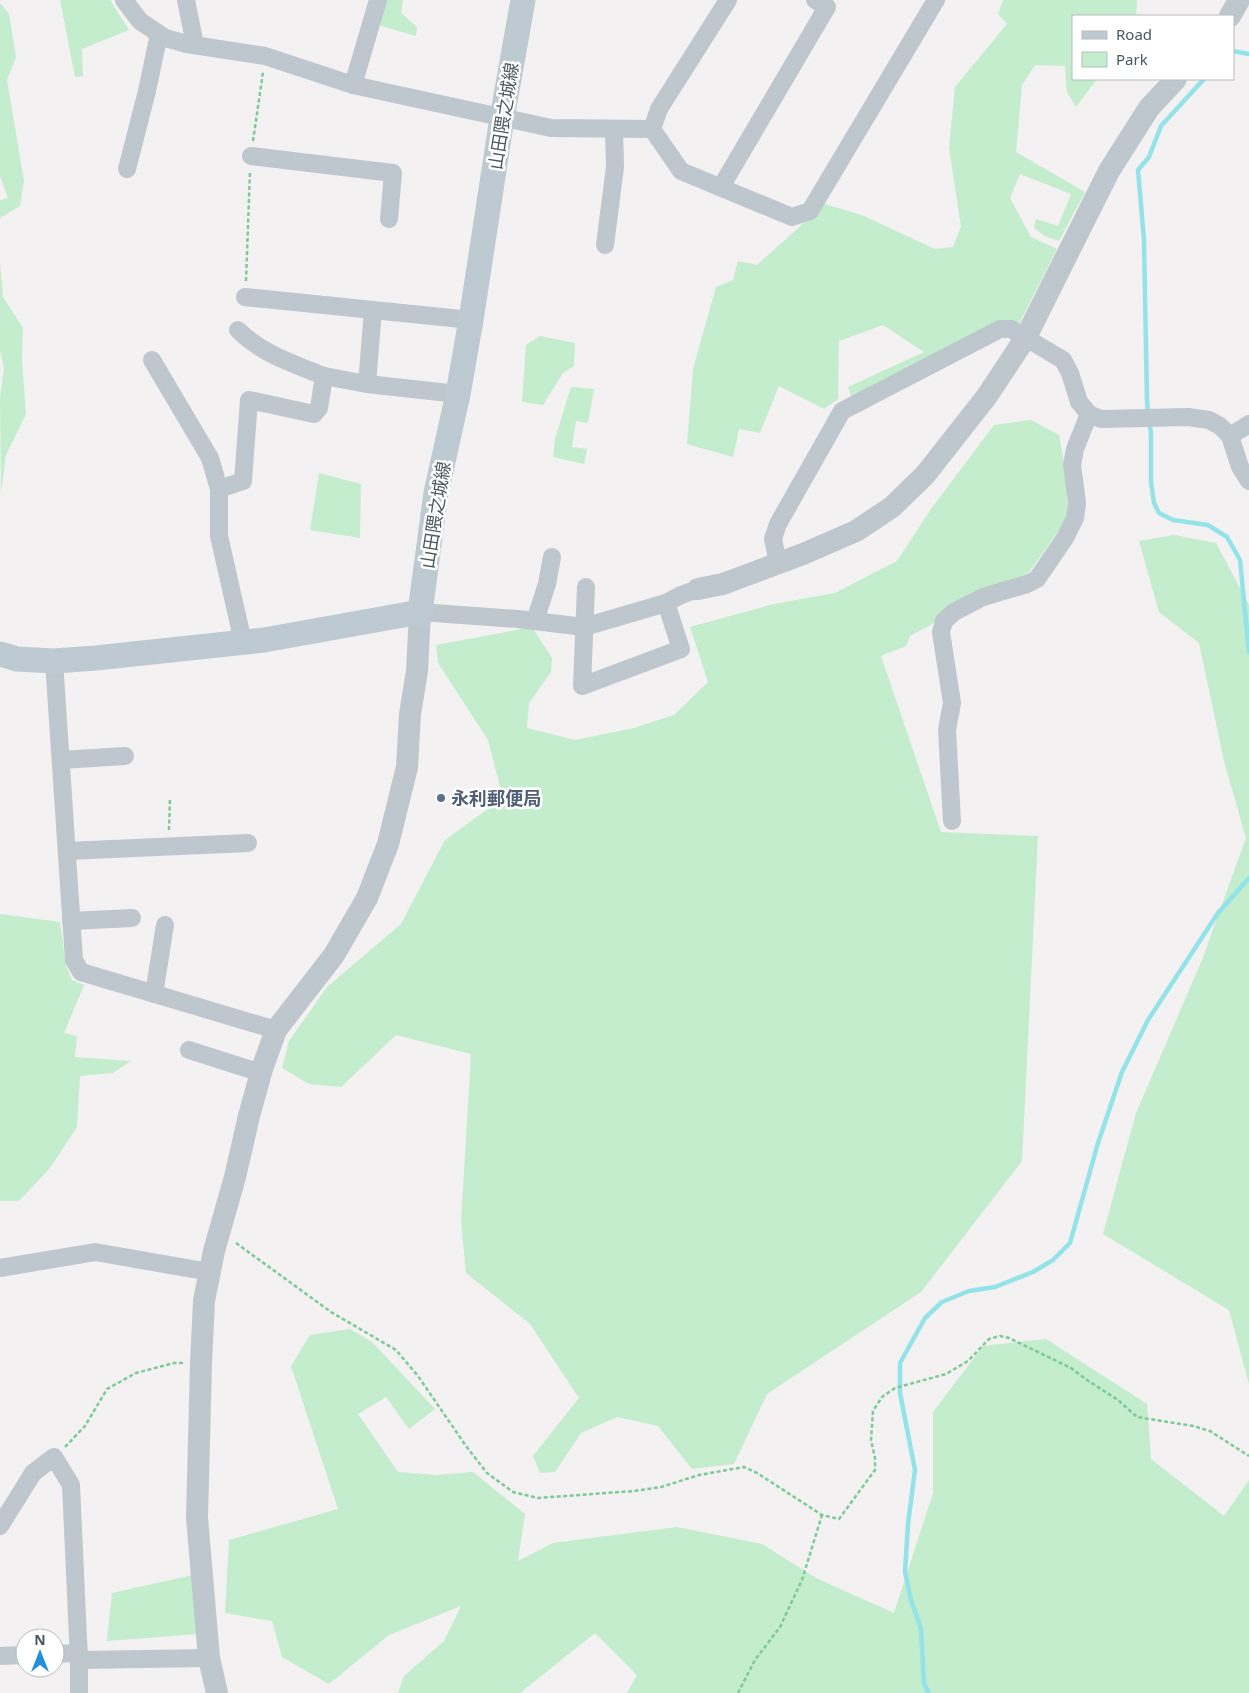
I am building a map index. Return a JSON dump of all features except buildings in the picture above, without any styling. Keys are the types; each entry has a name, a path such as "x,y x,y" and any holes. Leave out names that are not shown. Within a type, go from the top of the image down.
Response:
{"main road":[{"name":"山田隈之城線","path":"420,612 436,493 458,394 502,118 523,0"},
{"path":"0,654 17,659 54,661 264,640 420,612"}],"street":[{"path":"124,0 140,21 165,38 265,56 352,85 552,128 652,129"},
{"path":"186,0 196,45"},
{"path":"352,85 378,0"},
{"path":"652,129 660,109 728,0"},
{"path":"721,187 827,8 815,0"},
{"path":"1231,15 1240,0"},
{"path":"652,129 681,172 792,217 810,210 934,1"},
{"path":"127,169 159,34"},
{"path":"217,1693 209,1658 197,1518 204,1301 261,1073 276,1030 334,955 367,898 388,844 407,767 410,714 417,671 420,612 584,627 666,603 681,595 723,584 778,563 856,531 892,507 925,475 987,396 1026,338 1109,171 1149,108 1175,80"},
{"path":"605,245 615,167 614,129"},
{"path":"251,156 392,174 389,219"},
{"path":"245,297 471,320"},
{"path":"367,384 373,310"},
{"path":"778,563 773,539 778,524 842,411 1000,329 1011,329 1063,360 1070,373 1079,402 1089,414 1101,418 1188,417 1209,420 1220,426 1230,436 1240,467 1249,481"},
{"path":"238,330 249,341 270,354 324,376 367,384 458,394"},
{"path":"152,360 210,458 219,489 219,536 243,642"},
{"path":"219,489 243,481 249,400 314,414 319,408 324,376"},
{"path":"952,821 947,730 952,703 941,632 944,620 954,612 984,597 1038,579 1065,538 1075,518 1077,503 1072,465 1075,449 1089,414"},
{"path":"1230,436 1249,424"},
{"path":"534,621 546,584 552,557"},
{"path":"586,587 582,686 681,649 666,603"},
{"path":"54,661 74,960 82,972 276,1030"},
{"path":"61,760 125,756"},
{"path":"67,851 248,843"},
{"path":"71,921 132,918"},
{"path":"154,994 165,925"},
{"path":"189,1050 261,1073"},
{"path":"0,1268 95,1252 210,1272"},
{"path":"0,1526 33,1473 54,1457 71,1485 79,1693"},
{"path":"0,1656 15,1655"},
{"path":"65,1655 209,1658"}],"path":[{"path":"245,297 251,156 265,56"},
{"path":"165,846 169,830 170,798"},
{"path":"220,1231 331,1312 396,1350 418,1376 487,1473 513,1492 538,1498 634,1491 661,1487 700,1475 744,1467 822,1515 839,1519 875,1470 875,1458 871,1440 873,1411 882,1397 895,1388 906,1384 946,1374 968,1361 990,1339 1000,1336 1009,1338 1071,1368 1118,1400 1137,1417 1193,1426 1210,1431 1249,1456"},
{"path":"54,1457 85,1426 108,1389 136,1373 174,1363 201,1363"},
{"path":"738,1693 755,1660 780,1627 802,1580 822,1515"}],"green space":[{"path":"60,0 110,0 129,30 82,49 83,76 75,77"},
{"path":"384,0 403,0 401,13 417,27 416,36 378,25"},
{"path":"1003,0 1137,0 1136,15 1072,15 1072,80 1096,80 1076,107 1067,92 1065,66 1035,65 1022,85 1016,152 1085,192 1059,241 1045,236 1034,228 1036,219 1058,226 1071,194 1020,174 1010,198 1031,237 1057,249 1019,324 852,398 848,387 924,352 883,325 839,341 838,399 824,409 779,386 760,433 739,429 733,457 687,444 693,369 716,287 733,280 738,261 757,265 825,204 864,216 935,249 953,247 961,227 949,148 955,87 1007,24 998,14"},
{"path":"0,3 9,14 16,57 7,80 24,181 20,206 0,218 0,200 8,198 0,176"},
{"path":"0,262 3,297 23,328 22,361 26,414 6,455 1,493 0,398 4,368 0,351"},
{"path":"540,336 575,343 574,366 563,373 543,405 522,402 526,345"},
{"path":"571,387 594,389 588,423 576,421 572,447 587,449 584,464 553,457 555,439"},
{"path":"1031,420 1059,435 1067,478 1067,519 1029,572 910,636 906,646 881,656 941,832 1038,836 1022,1161 921,1292 767,1394 734,1464 692,1469 658,1426 617,1417 581,1433 555,1472 540,1473 533,1456 579,1398 530,1324 466,1273 461,1221 471,1054 396,1035 341,1087 309,1084 282,1068 289,1041 327,987 401,924 445,840 503,798 488,740 438,663 436,645 532,627 552,658 551,672 529,703 527,728 575,740 634,728 674,715 708,682 690,627 774,604 835,593 897,561 931,509 994,425"},
{"path":"319,473 361,484 360,538 310,530"},
{"path":"1174,535 1216,543 1249,605 1249,1384 1229,1310 1103,1234 1136,1113 1202,960 1246,838 1224,761 1199,643 1159,612 1139,541"},
{"path":"0,914 60,922 66,966 72,980 84,985 64,1033 77,1036 75,1057 131,1061 113,1073 80,1076 77,1127 50,1168 19,1201 0,1201"},
{"path":"350,1329 372,1342 435,1409 409,1429 386,1397 358,1414 398,1472 436,1475 473,1472 525,1514 518,1561 553,1543 677,1527 762,1544 816,1578 894,1613 933,1493 933,1412 983,1346 1046,1339 1147,1404 1151,1459 1224,1516 1249,1480 1249,1693 627,1693 637,1675 595,1633 520,1693 398,1693 404,1676 444,1641 461,1606 389,1635 329,1684 282,1657 272,1621 225,1613 229,1540 338,1509 291,1366 310,1335"},
{"path":"193,1575 199,1634 107,1641 112,1593"}],"waterway":[{"path":"1234,51 1249,54"},
{"path":"1148,413 1144,240 1138,170 1149,157 1161,126 1203,80"},
{"path":"1149,421 1151,433 1151,482 1154,503 1159,513 1173,520 1208,525 1227,537 1240,560 1249,652"},
{"path":"929,1693 924,1684 921,1629 911,1600 905,1572 908,1524 915,1470 900,1393 900,1363 925,1318 942,1302 969,1291 995,1287 1033,1272 1053,1260 1070,1243 1098,1143 1122,1072 1148,1020 1218,913 1249,878"}],"place":[{"name":"永利郵便局","path":"441,798"}]}
